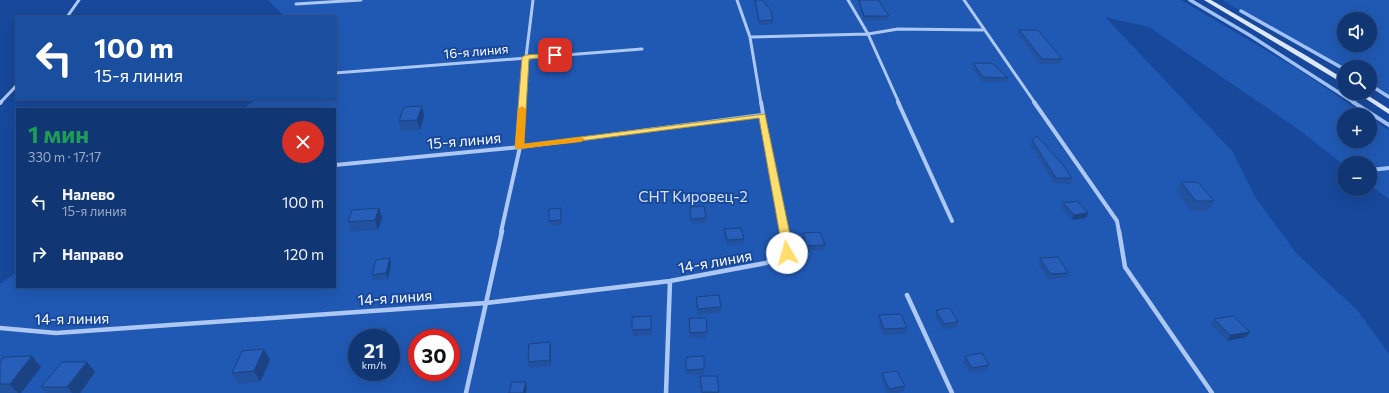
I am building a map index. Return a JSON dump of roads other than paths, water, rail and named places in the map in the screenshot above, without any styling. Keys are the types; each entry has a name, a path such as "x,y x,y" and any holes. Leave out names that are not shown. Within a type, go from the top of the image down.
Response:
{"main road":[{"path":"1207,0 1305,57 1337,78"},
{"path":"1371,100 1389,112"}],"street":[{"path":"68,16 79,0"},
{"path":"296,4 361,0"},
{"path":"466,393 520,147 526,57 532,0"},
{"path":"737,0 750,37 762,115"},
{"path":"848,0 868,34 952,221"},
{"path":"964,0 983,30 1118,221 1125,267 1212,393"},
{"path":"750,37 868,34 898,29 983,30"},
{"name":"16-я линия","path":"336,73 642,49"},
{"path":"0,103 16,86"},
{"name":"15-я линия","path":"336,165 520,147 762,115"},
{"name":"14-я линия","path":"0,328 56,333 486,302 670,281 766,264 787,253 762,115"},
{"path":"666,393 670,281"},
{"path":"908,295 952,393"}],"waterway":[{"path":"1190,0 1251,36 1355,103"},
{"path":"1241,11 1337,65"},
{"path":"1377,89 1389,97"},
{"path":"1353,102 1389,125"},
{"path":"1377,169 1389,168"}],"park label":[{"name":"СНТ Кировец-2","path":"693,196"}]}
